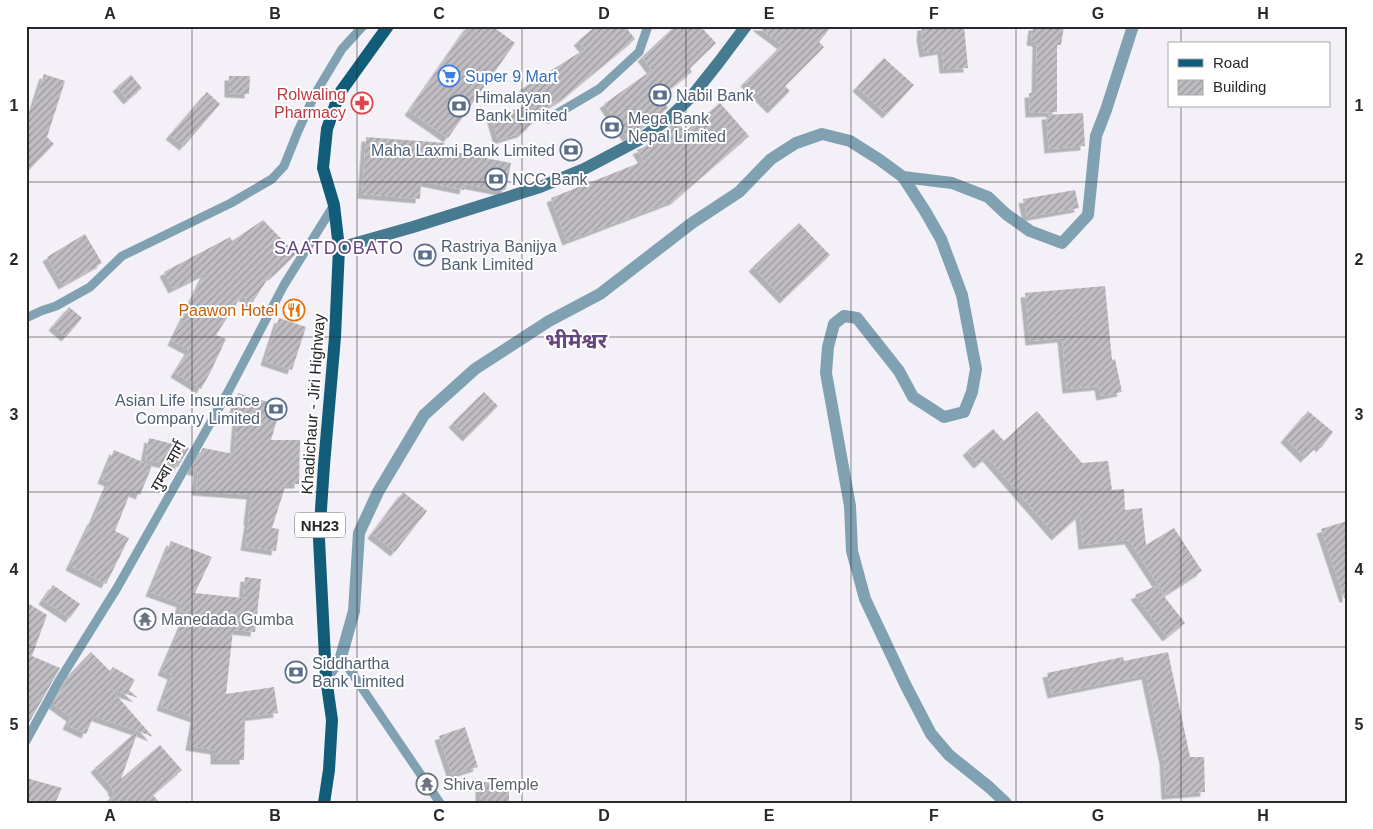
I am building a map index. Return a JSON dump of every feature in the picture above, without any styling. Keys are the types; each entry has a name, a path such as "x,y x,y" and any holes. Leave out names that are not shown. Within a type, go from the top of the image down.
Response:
{"main road":[{"name":"NH23","path":"339,248 334,205 323,168 327,129 339,94 388,26"},
{"path":"339,248 540,187 584,169 639,140 668,119 692,96 746,26"},
{"name":"Khadichaur - Jiri Highway","path":"324,803 329,770 332,720 326,678 319,539 335,337 339,248"}],"street":[{"path":"902,177 952,182 988,197 1006,214 1030,231 1062,243 1088,215 1096,136 1133,26"},
{"path":"326,678 341,656 354,611 359,533 378,492 424,415 475,369 549,321 600,294 692,223 739,192 771,159 796,143 822,134 850,141 902,177 941,238 962,295 976,369 972,392 964,412 944,417 913,397 899,371 857,318 844,316 834,324 828,347 826,373 850,506 852,552 865,599 931,734 949,755 1006,803"}],"lane":[{"path":"26,318 56,306 90,287 122,256 231,203 272,179 284,166 315,94 342,49 363,26"},
{"path":"548,119 599,89 639,52 648,26"},
{"name":"गुम्बा मार्ग","path":"26,741 59,681 122,579 229,390 284,285 334,205"},
{"path":"341,656 440,803"}],"building":[{"path":"468,26 492,26 515,43 448,138 409,111"},
{"path":"596,26 625,26 635,39 565,97 536,115 520,90 585,49 578,41"},
{"path":"675,26 700,26 716,43 690,68 692,72 660,96 668,108 627,137 604,104 652,70 642,57"},
{"path":"757,26 832,26 819,42 824,47 785,86 790,91 772,109 745,82 782,45"},
{"path":"922,26 964,26 968,68 944,69 942,50 924,53 921,36"},
{"path":"1033,26 1064,26 1061,45 1057,45 1057,112 1030,113 1029,93 1036,93 1037,42 1031,41"},
{"path":"884,58 914,85 887,114 857,87"},
{"path":"44,74 65,81 47,137 54,144 26,173 26,114 34,105"},
{"path":"131,75 142,88 128,100 117,87"},
{"path":"229,76 250,76 249,94 229,93"},
{"path":"207,92 220,104 184,146 170,135"},
{"path":"720,103 749,136 675,200 567,241 551,198 644,161 637,150 644,147 677,121 685,132"},
{"path":"526,106 532,124 522,133 498,140 491,116"},
{"path":"1083,113 1085,146 1049,149 1046,115"},
{"path":"366,137 445,143 440,149 511,163 506,189 502,191 465,184 464,190 421,181 420,199 362,194"},
{"path":"1075,190 1079,208 1027,217 1023,199"},
{"path":"263,220 296,254 273,276 270,275 251,305 242,295 216,335 226,339 201,389 175,373 189,350 172,341 205,273 173,289 164,272 230,237 232,241"},
{"path":"799,223 830,255 784,299 753,267"},
{"path":"85,234 102,263 63,285 47,257"},
{"path":"1105,286 1112,360 1115,359 1122,392 1101,396 1099,386 1067,389 1062,338 1030,341 1025,293"},
{"path":"69,307 82,318 66,337 53,326"},
{"path":"279,318 306,327 292,370 265,361"},
{"path":"484,392 498,406 467,437 453,423"},
{"path":"238,393 281,406 271,440 300,440 299,484 286,484 272,528 279,529 276,551 245,546 251,495 196,491 198,472 191,470 203,448 234,454 237,418 232,417"},
{"path":"1037,411 1082,463 1108,461 1112,490 1124,489 1125,510 1142,508 1146,545 1174,528 1202,571 1165,595 1129,540 1083,545 1080,515 1056,536 987,457 978,464 967,451 993,429 1004,441"},
{"path":"1308,411 1333,432 1321,448 1318,445 1305,458 1285,438"},
{"path":"149,438 189,448 178,467 145,459"},
{"path":"114,450 152,466 140,495 131,491 115,531 129,538 106,584 70,566 109,482 102,479"},
{"path":"403,492 427,511 395,552 372,534"},
{"path":"1347,521 1347,598 1344,598 1321,529"},
{"path":"171,541 212,557 195,593 243,598 245,577 261,579 255,632 233,630 226,694 274,687 278,713 245,717 244,760 215,760 215,750 190,746 195,718 161,706 172,675 162,671 187,613 179,610 181,603 150,592"},
{"path":"53,585 80,604 70,618 43,600"},
{"path":"1156,586 1185,623 1167,637 1135,595"},
{"path":"26,602 47,615 32,656 60,668 26,728"},
{"path":"91,652 110,671 113,667 135,680 129,690 138,698 111,689 153,737 138,731 121,779 160,745 182,770 153,795 160,803 105,803 115,794 95,768 137,731 94,716 86,734 67,725 71,717 53,704 71,673"},
{"path":"1168,652 1190,757 1204,757 1205,792 1166,795 1164,760 1146,675 1052,694 1047,673 1123,657 1124,661"},
{"path":"465,727 478,767 452,775 439,736"},
{"path":"26,778 62,788 55,803 42,803 26,799"},
{"path":"480,782 509,783 509,803 480,803"}],"place":[{"name":"Super 9 Mart","path":"449,76"},
{"name":"Nabil Bank","path":"660,95"},
{"name":"Rolwaling Pharmacy","path":"362,103"},
{"name":"Himalayan Bank Limited","path":"459,106"},
{"name":"Mega Bank Nepal Limited","path":"612,127"},
{"name":"Maha Laxmi Bank Limited","path":"571,150"},
{"name":"NCC Bank","path":"496,179"},
{"name":"Rastriya Banijya Bank Limited","path":"425,255"},
{"name":"Paawon Hotel","path":"294,310"},
{"name":"Asian Life Insurance Company Limited","path":"276,409"},
{"name":"Manedada Gumba","path":"145,619"},
{"name":"Siddhartha Bank Limited","path":"296,672"},
{"name":"Shiva Temple","path":"427,784"}],"district":[{"name":"SAATDOBATO","path":"339,248"},
{"name":"भीमेश्वर","path":"576,340"}]}
